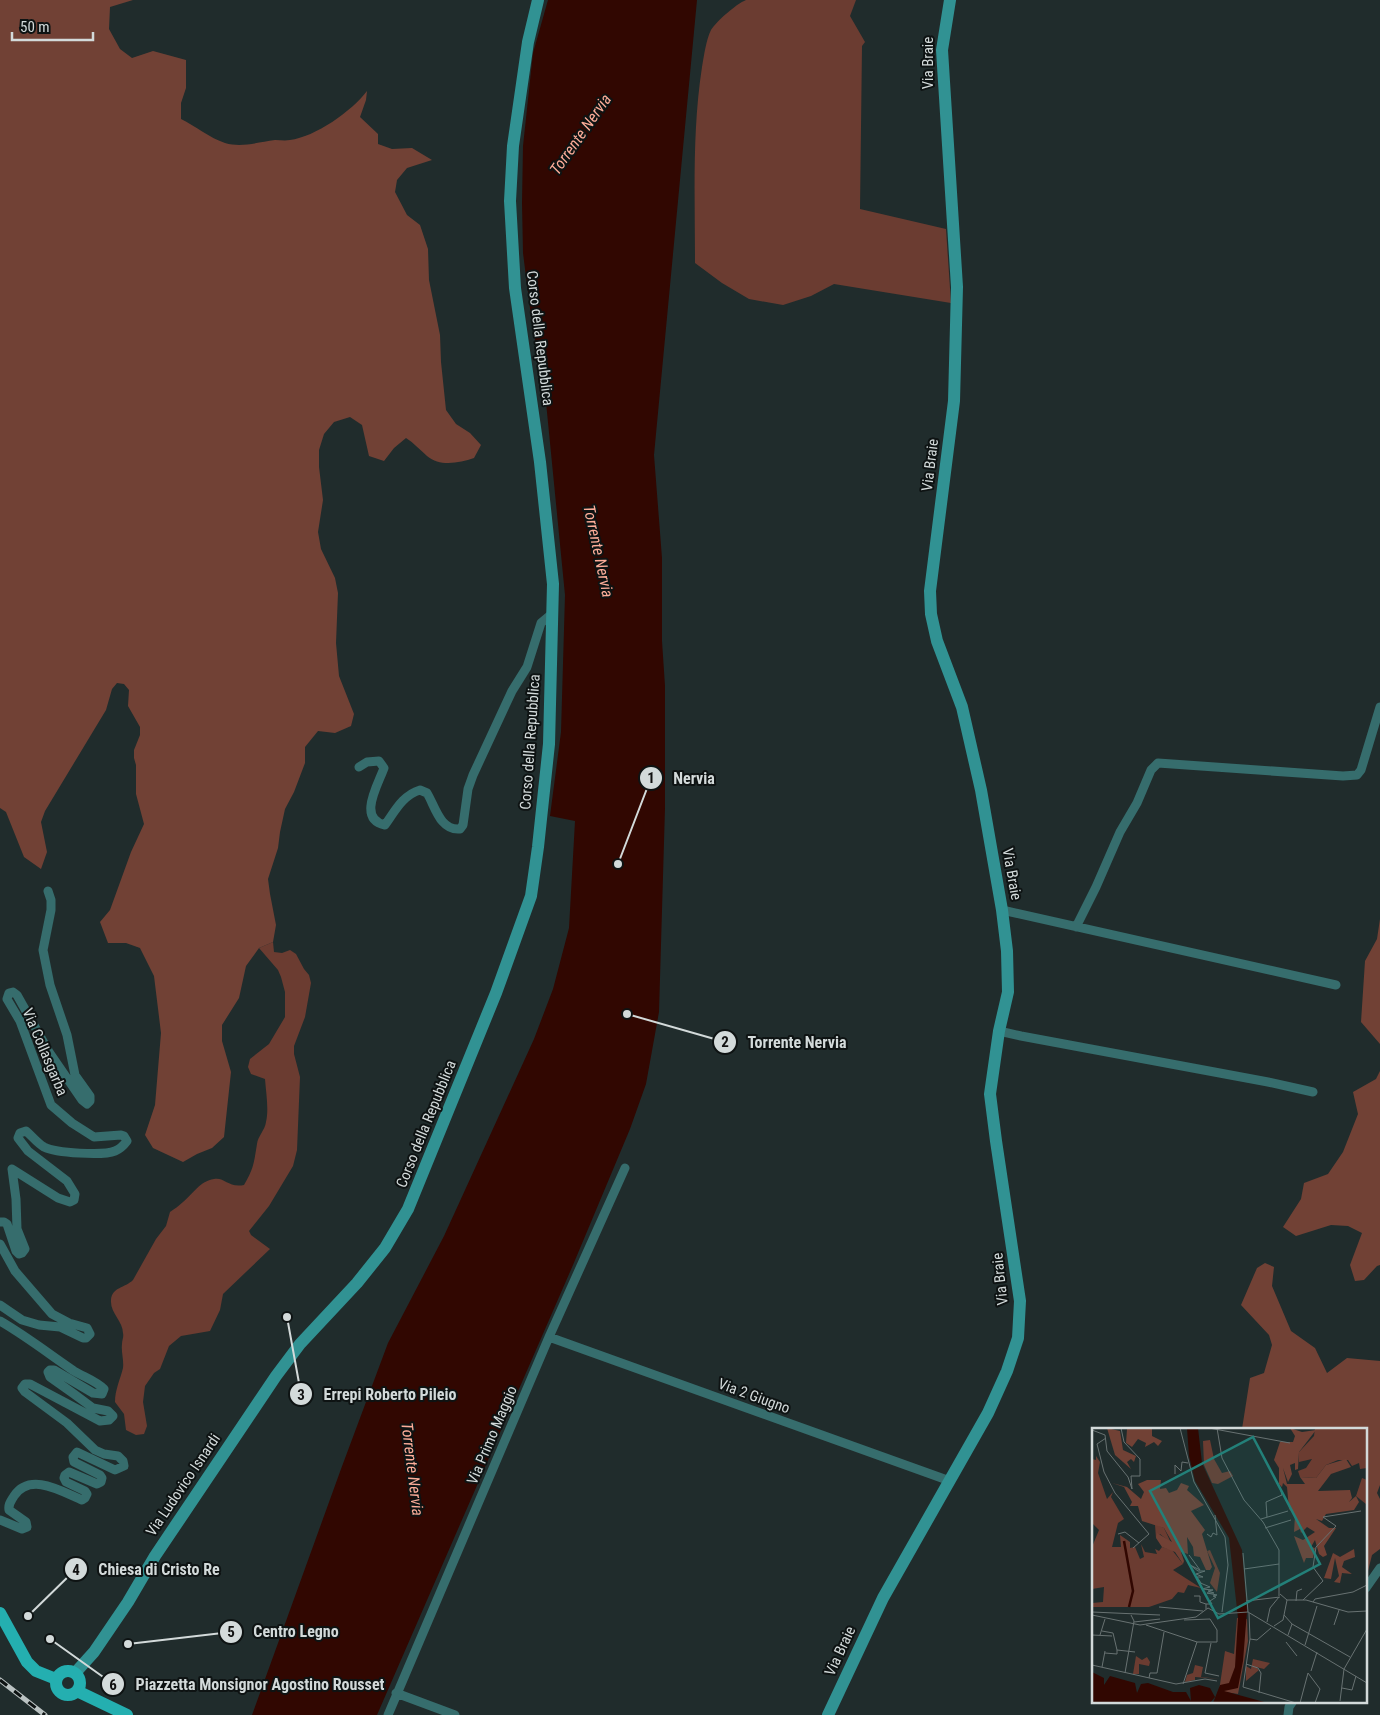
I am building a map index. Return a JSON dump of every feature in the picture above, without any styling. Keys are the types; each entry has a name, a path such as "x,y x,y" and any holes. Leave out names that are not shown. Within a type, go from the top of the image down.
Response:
{"main road":[{"name":"Corso della Repubblica","path":"252,1412 300,1344 357,1283 385,1248 408,1209 496,993 531,896 549,744 553,612 552,567 540,462 515,288 510,201 513,146 528,42 538,0"},
{"name":"Via Braie","path":"828,1715 883,1598 988,1414 1007,1371 1018,1338 1020,1301 990,1094 999,1031 1008,992 1007,951 1002,910 981,790 962,706 938,641 931,614 930,591 954,401 957,287 942,50 947,8 950,0"},
{"name":"Via Ludovico Isnardi","path":"78,1681 94,1652 128,1602 155,1556 252,1412"},
{"path":"0,1614 27,1662 36,1671 56,1679"},
{"path":"56,1679 64,1671 128,1715"},
{"path":"56,1679 57,1687 62,1693 70,1695 78,1681"}],"street":[{"path":"359,767 367,762 379,761 384,768 371,802 373,818 378,823 386,825 402,800 420,790 427,793 436,814 447,826 454,830 460,830 463,825 472,775 512,691 527,667 540,623 553,612"},
{"path":"1076,927 1120,832 1137,803 1151,770 1158,763 1343,776 1357,775 1361,770 1380,706"},
{"name":"Via Collasgarba","path":"0,1222 7,1224 16,1251 19,1254 22,1253 24,1249 17,1229 12,1169 68,1203 72,1202 75,1194 67,1181 28,1151 18,1138 22,1132 28,1132 44,1147 64,1152 108,1153 117,1150 127,1140 121,1135 94,1137 51,1105 20,1021 7,999 9,993 13,992 17,995 49,1052 82,1100 87,1104 90,1101 90,1096 75,1075 72,1066 67,1035 50,985 43,950 51,910 51,900 48,891"},
{"path":"1002,910 1336,985"},
{"path":"999,1031 1313,1092"},
{"name":"Via Primo Maggio","path":"388,1715 549,1337 625,1168"},
{"path":"0,1244 14,1270 52,1314 69,1323 87,1328 90,1334 83,1338 60,1327 39,1326 22,1320 0,1305"},
{"path":"0,1321 26,1336 84,1377 100,1384 104,1389 102,1394 93,1393 54,1370 48,1372 50,1377 93,1408 108,1411 113,1416 109,1420 100,1421 30,1384 25,1384 22,1388 68,1424 95,1450 104,1454 118,1456 123,1461 124,1466 121,1469 115,1470 77,1452 73,1456 74,1462 100,1475 102,1478 101,1482 97,1484 69,1472 65,1475 66,1482 86,1491 87,1496 85,1498 82,1500 44,1485 27,1485 19,1489 8,1504 9,1510 26,1522 27,1527 22,1529 0,1520"},
{"name":"Via 2 Giugno","path":"549,1337 950,1481"},
{"path":"1368,1585 1380,1568"},
{"path":"396,1693 455,1715"},
{"path":"1288,1715 1292,1702"}],"shaded area":[{"path":"0,0 133,0 110,7 109,29 120,49 132,58 153,51 186,60 186,88 181,103 181,119 225,143 244,145 300,138 343,115 367,91 360,117 378,134 378,144 392,149 412,148 432,160 407,168 397,180 395,192 407,215 420,225 428,249 429,280 440,335 446,410 456,424 470,433 481,445 474,458 444,463 427,456 406,438 394,448 384,461 369,456 362,425 350,417 334,422 324,434 319,450 323,500 318,532 321,549 335,578 338,593 336,643 339,676 354,714 351,726 335,733 318,731 305,747 305,763 285,809 278,848 268,879 276,925 273,942 259,948 246,966 239,998 222,1025 222,1041 231,1072 224,1137 212,1148 183,1162 153,1148 145,1135 155,1105 161,1033 154,976 140,948 126,943 108,943 100,922 110,910 131,852 144,824 136,794 136,765 134,758 134,750 140,735 140,727 128,706 129,690 124,684 117,683 112,689 106,710 45,811 41,822 47,852 41,869 24,857 6,812 0,808"},
{"path":"746,0 856,0 850,16 865,42 862,46 860,209 946,229 951,303 834,284 811,296 783,305 749,299 722,283 695,263 695,140 704,53 709,34 714,26 732,9"},
{"path":"1380,919 1380,1044 1361,1022 1365,961 1377,939"},
{"path":"273,942 274,952 282,953 290,950 296,954 309,975 311,983 305,1017 294,1046 294,1054 300,1077 297,1150 293,1166 269,1206 249,1231 251,1235 270,1249 223,1294 220,1310 210,1331 181,1336 169,1346 160,1369 154,1373 145,1386 143,1402 147,1426 144,1434 136,1435 126,1430 124,1414 115,1402 123,1368 123,1334 121,1325 112,1309 112,1296 116,1290 133,1280 156,1239 166,1226 170,1212 197,1188 205,1182 214,1179 239,1186 244,1185 250,1174 258,1141 267,1117 267,1106 265,1079 251,1074 248,1067 250,1059 269,1044 285,1017 285,992 281,977 278,970 259,948"},
{"path":"1380,1071 1380,1265 1364,1280 1355,1281 1350,1265 1362,1233 1348,1226 1331,1225 1296,1236 1283,1227 1301,1199 1304,1183 1328,1174 1343,1152 1358,1114 1353,1092 1376,1079"},
{"path":"1265,1263 1274,1267 1272,1286 1291,1331 1315,1348 1327,1373 1347,1358 1380,1361 1380,1485 1377,1493 1380,1499 1380,1549 1372,1555 1368,1571 1368,1428 1242,1428 1250,1378 1264,1373 1272,1345 1269,1335 1241,1305 1257,1268"}],"water":[{"path":"548,0 697,0 654,455 662,558 662,641 665,686 665,808 659,1012 646,1084 630,1129 573,1265 377,1715 252,1715 388,1343 444,1236 534,1039 553,989 569,928 575,821 550,816 561,732 565,595 545,392 532,324 523,253 523,146 533,53"}],"railway":[{"path":"0,1680 45,1715"}],"place":[{"name":"Nervia","path":"618,864"},
{"name":"Torrente Nervia","path":"627,1014"},
{"name":"Errepi Roberto Pileio","path":"287,1317"},
{"name":"Chiesa di Cristo Re","path":"28,1616"},
{"name":"Piazzetta Monsignor Agostino Rousset","path":"50,1639"},
{"name":"Centro Legno","path":"128,1644"}]}
